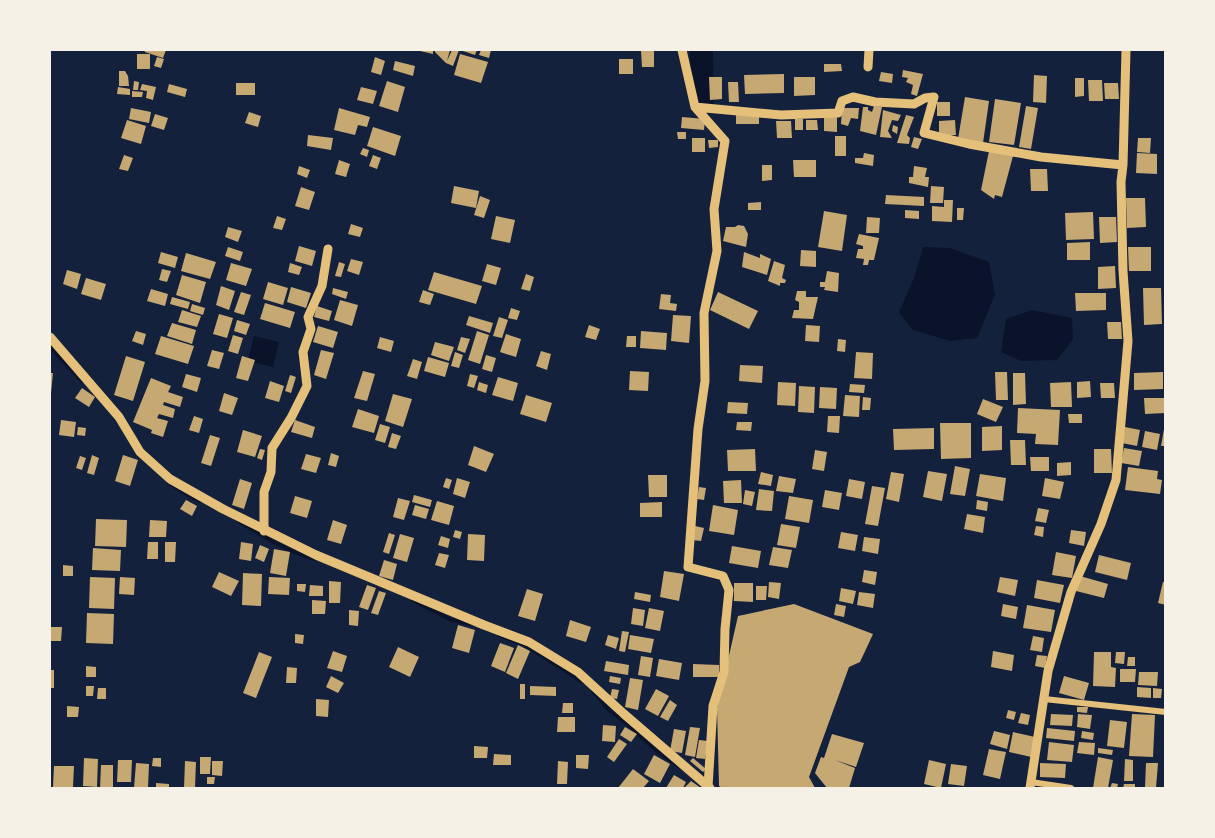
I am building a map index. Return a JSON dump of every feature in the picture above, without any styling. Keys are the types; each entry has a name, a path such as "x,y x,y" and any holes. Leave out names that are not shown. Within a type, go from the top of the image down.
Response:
{"street":[{"path":"682,50 695,107 725,141 714,209 717,251 704,314 705,381 698,429 688,567 723,576 729,590 724,672 713,706 709,788"},
{"path":"867,67 869,50"},
{"path":"1071,789 1030,785 1048,671 1071,592 1101,524 1116,480 1128,341 1123,271 1121,182 1126,50"},
{"path":"695,107 781,115 838,113 842,101 853,98 875,102 914,104 925,98 934,97 924,133 1041,157 1123,165"},
{"path":"264,531 264,492 271,472 272,448 307,386 303,352 311,328 308,317 322,286 328,249"},
{"path":"50,337 120,417 140,452 170,479 264,531 315,555 484,626 529,642 578,672 709,788"},
{"path":"1044,699 1166,712"}],"water":[{"path":"690,50 713,50 714,107 691,108"},
{"path":"923,247 950,248 989,262 995,295 977,338 950,341 913,330 899,312 914,278"},
{"path":"1032,310 1072,318 1073,339 1057,360 1021,361 1001,352 1006,319"},
{"path":"254,336 279,342 273,367 248,361"}],"building":[{"path":"144,50 166,50 163,58"},
{"path":"416,50 433,50 433,54"},
{"path":"435,50 450,50 447,61 452,50 459,50 453,66 446,63"},
{"path":"460,50 477,50 475,55"},
{"path":"481,50 491,50 489,58 479,55"},
{"path":"654,50 654,67 642,67 641,51"},
{"path":"137,54 150,54 150,69 137,69"},
{"path":"460,54 488,62 481,83 454,75"},
{"path":"157,57 164,59 161,68 154,66"},
{"path":"375,57 385,61 381,75 371,72"},
{"path":"619,59 633,59 633,74 619,74"},
{"path":"395,61 415,66 413,76 393,70"},
{"path":"824,64 841,64 842,71 824,72"},
{"path":"903,70 923,74 917,96 911,94 913,85 906,82 908,78 902,77"},
{"path":"119,71 125,71 129,86 119,86"},
{"path":"881,72 893,74 892,83 879,81"},
{"path":"784,74 784,93 745,94 744,75"},
{"path":"1034,75 1047,76 1046,103 1033,102"},
{"path":"709,77 722,77 722,99 710,100"},
{"path":"794,77 815,77 815,95 794,96"},
{"path":"1075,78 1084,78 1084,96 1075,97"},
{"path":"1088,80 1102,80 1103,101 1089,101"},
{"path":"134,81 139,82 138,90 133,90"},
{"path":"387,81 405,87 398,112 379,106"},
{"path":"728,82 738,82 739,102 729,102"},
{"path":"236,83 255,83 255,95 236,95"},
{"path":"1104,83 1118,83 1119,99 1105,99"},
{"path":"142,84 156,87 153,100 146,98 147,91 140,90"},
{"path":"169,84 187,89 185,97 167,92"},
{"path":"118,87 130,89 130,95 117,94"},
{"path":"361,87 377,91 373,104 357,100"},
{"path":"132,91 143,92 142,97 132,97"},
{"path":"965,97 989,101 983,143 958,139"},
{"path":"995,99 1021,103 1014,145 989,142"},
{"path":"937,102 950,102 950,116 937,116"},
{"path":"874,106 882,107 876,135 860,131 863,107 868,107 868,110 872,112"},
{"path":"1026,106 1038,108 1031,149 1019,147"},
{"path":"131,108 151,112 149,123 129,119"},
{"path":"339,108 370,117 367,127 358,125 355,135 334,130"},
{"path":"842,108 859,108 858,119 851,118 848,126 841,124"},
{"path":"883,110 901,115 898,121 892,120 888,131 892,138 880,137"},
{"path":"249,112 261,116 258,127 245,123"},
{"path":"155,114 168,118 164,130 151,126"},
{"path":"759,114 759,124 736,124 736,115"},
{"path":"906,115 914,117 907,135 910,138 909,144 897,143"},
{"path":"824,116 837,117 837,132 824,131"},
{"path":"682,117 705,119 704,130 681,128"},
{"path":"795,119 803,119 803,130 795,130"},
{"path":"127,120 146,126 141,144 121,138"},
{"path":"806,120 817,120 818,130 806,130"},
{"path":"955,120 956,135 939,135 939,121"},
{"path":"776,121 791,121 792,138 777,138"},
{"path":"893,125 898,127 897,134 892,131"},
{"path":"373,127 401,136 395,156 367,146"},
{"path":"677,132 686,132 686,139 678,139"},
{"path":"308,135 333,138 331,150 307,146"},
{"path":"835,136 846,136 846,156 835,156"},
{"path":"914,137 922,139 918,149 911,147"},
{"path":"692,138 705,138 705,152 692,152"},
{"path":"1138,138 1151,138 1150,153 1137,152"},
{"path":"708,140 718,140 718,147 709,148"},
{"path":"363,148 369,150 367,157 360,154"},
{"path":"989,151 1013,156 1002,197 995,195 994,199 981,190"},
{"path":"864,153 874,155 873,166 855,163 855,158 863,158"},
{"path":"1137,153 1157,154 1157,174 1136,173"},
{"path":"124,155 133,158 128,171 119,169"},
{"path":"373,155 381,158 377,169 369,166"},
{"path":"339,160 350,164 346,177 335,174"},
{"path":"793,160 816,160 816,177 794,177"},
{"path":"762,165 772,165 772,180 762,181"},
{"path":"299,166 310,170 307,178 297,174"},
{"path":"914,166 927,168 925,177 929,177 928,187 909,183 909,177 913,177"},
{"path":"1030,169 1047,169 1048,191 1031,191"},
{"path":"454,186 479,191 476,208 451,203"},
{"path":"931,186 944,187 943,203 930,203"},
{"path":"301,187 315,192 309,210 295,206"},
{"path":"886,195 924,197 924,206 885,204"},
{"path":"480,196 490,200 484,218 474,215"},
{"path":"1126,198 1145,198 1146,227 1127,228"},
{"path":"944,200 953,200 952,222 932,221 932,206 944,207"},
{"path":"761,202 761,210 748,210 748,203"},
{"path":"957,208 964,208 963,220 957,220"},
{"path":"905,210 919,211 919,219 905,218"},
{"path":"824,211 847,215 842,251 818,247"},
{"path":"1093,212 1094,239 1066,240 1065,213"},
{"path":"277,216 286,219 282,230 273,228"},
{"path":"496,216 515,220 510,243 491,239"},
{"path":"867,217 880,218 879,233 866,233"},
{"path":"1099,217 1116,217 1117,242 1100,243"},
{"path":"351,224 363,228 360,237 348,234"},
{"path":"744,226 748,234 746,247 723,241 726,227"},
{"path":"228,227 242,231 238,242 225,237"},
{"path":"859,234 879,238 874,260 869,260 868,265 863,265 864,259 856,258 858,249 863,249 863,246 856,244"},
{"path":"1090,242 1090,260 1067,260 1067,243"},
{"path":"299,246 316,251 312,266 295,261"},
{"path":"228,247 243,252 240,261 225,256"},
{"path":"1128,247 1151,247 1151,271 1129,271"},
{"path":"801,250 816,251 816,267 800,266"},
{"path":"161,252 178,257 175,268 158,263"},
{"path":"744,252 760,258 760,254 771,259 767,275 742,267"},
{"path":"186,253 216,262 210,279 181,271"},
{"path":"351,259 363,262 359,275 347,271"},
{"path":"774,261 785,265 782,278 786,280 785,283 780,283 780,286 768,281"},
{"path":"339,262 345,264 341,277 335,276"},
{"path":"231,263 252,269 246,286 226,280"},
{"path":"290,263 302,267 299,275 288,272"},
{"path":"487,264 501,268 496,285 482,281"},
{"path":"1115,266 1116,288 1098,289 1098,267"},
{"path":"162,269 171,271 167,282 159,280"},
{"path":"67,270 81,274 77,289 63,284"},
{"path":"827,271 839,273 838,292 824,290 825,287 820,287 820,282 825,282"},
{"path":"434,272 482,286 476,304 428,290"},
{"path":"526,274 534,277 530,291 521,289"},
{"path":"182,275 206,282 200,303 176,295"},
{"path":"86,278 106,284 101,300 81,294"},
{"path":"268,282 288,288 283,305 263,299"},
{"path":"221,286 235,291 229,310 216,305"},
{"path":"291,287 311,293 306,308 287,302"},
{"path":"333,288 348,292 346,299 332,294"},
{"path":"1143,288 1161,288 1162,324 1144,325"},
{"path":"151,289 168,294 165,306 147,301"},
{"path":"423,290 434,294 430,305 419,302"},
{"path":"797,291 806,291 806,297 818,297 813,319 792,318 794,310 799,310 799,302 795,300"},
{"path":"241,292 251,295 244,315 234,312"},
{"path":"718,292 758,311 749,329 710,310"},
{"path":"1075,293 1106,293 1106,310 1076,311"},
{"path":"661,294 671,295 670,303 677,304 676,311 659,309"},
{"path":"172,297 190,302 188,309 170,304"},
{"path":"340,300 358,305 352,326 334,320"},
{"path":"265,303 295,312 290,328 260,319"},
{"path":"192,304 205,308 203,315 190,311"},
{"path":"317,306 332,311 329,321 314,317"},
{"path":"511,308 520,311 517,320 508,318"},
{"path":"182,310 201,316 197,327 178,322"},
{"path":"219,314 233,318 227,338 213,334"},
{"path":"673,315 691,316 689,343 671,341"},
{"path":"469,316 493,323 490,333 466,325"},
{"path":"499,317 508,320 502,338 493,336"},
{"path":"237,320 250,324 246,335 234,331"},
{"path":"1107,322 1121,322 1122,339 1108,339"},
{"path":"172,323 196,330 192,344 167,336"},
{"path":"589,325 600,329 596,340 585,337"},
{"path":"806,325 820,326 819,342 805,341"},
{"path":"318,326 338,332 333,348 313,342"},
{"path":"136,331 146,334 143,345 132,341"},
{"path":"477,331 489,335 480,364 468,360"},
{"path":"641,331 667,333 666,350 640,348"},
{"path":"506,334 521,339 516,357 500,352"},
{"path":"233,335 243,338 238,354 228,351"},
{"path":"161,336 194,346 188,364 155,354"},
{"path":"627,336 636,336 636,347 626,347"},
{"path":"380,337 394,341 391,352 377,348"},
{"path":"461,337 470,339 465,353 457,350"},
{"path":"838,339 846,340 845,352 837,351"},
{"path":"435,342 454,347 449,361 431,355"},
{"path":"212,350 224,353 219,369 207,366"},
{"path":"321,350 334,353 326,379 314,375"},
{"path":"541,351 551,354 547,370 536,366"},
{"path":"455,352 463,355 459,368 451,366"},
{"path":"856,352 873,353 872,379 854,378"},
{"path":"486,355 496,358 492,372 482,369"},
{"path":"126,356 145,362 133,401 114,395"},
{"path":"242,356 255,360 248,381 236,378"},
{"path":"428,357 449,363 445,377 424,371"},
{"path":"413,359 422,362 417,379 407,376"},
{"path":"740,365 763,366 762,383 739,381"},
{"path":"363,371 375,374 367,401 354,398"},
{"path":"630,371 649,372 648,391 629,390"},
{"path":"995,372 1007,372 1008,400 996,400"},
{"path":"1163,372 1163,389 1134,390 1134,373"},
{"path":"50,373 53,373 51,393 50,393"},
{"path":"1013,373 1025,373 1026,404 1013,405"},
{"path":"186,374 201,378 197,392 182,387"},
{"path":"470,374 478,376 474,388 467,386"},
{"path":"290,375 296,377 291,393 285,391"},
{"path":"498,377 518,383 513,401 492,395"},
{"path":"151,378 171,386 168,392 183,397 180,407 164,402 163,405 175,409 173,418 159,414 157,418 168,421 163,437 133,422"},
{"path":"270,381 284,386 279,402 265,398"},
{"path":"1090,381 1091,397 1077,398 1077,382"},
{"path":"479,382 488,385 486,393 477,390"},
{"path":"778,382 796,383 795,406 777,405"},
{"path":"1071,382 1072,407 1051,407 1050,383"},
{"path":"1100,383 1114,383 1115,398 1101,398"},
{"path":"850,384 865,385 864,393 849,392"},
{"path":"799,386 815,387 814,413 798,412"},
{"path":"820,387 837,388 836,409 819,408"},
{"path":"82,388 95,397 89,407 75,398"},
{"path":"224,393 238,398 232,415 219,411"},
{"path":"393,394 412,399 403,427 385,421"},
{"path":"526,395 552,403 546,422 520,414"},
{"path":"845,395 860,396 859,417 843,416"},
{"path":"863,397 871,398 870,410 862,410"},
{"path":"1144,398 1166,398 1166,413 1145,414"},
{"path":"983,399 1003,407 996,422 977,414"},
{"path":"728,402 748,403 747,414 727,413"},
{"path":"1018,408 1060,410 1058,445 1035,444 1036,434 1017,433"},
{"path":"358,409 379,416 374,433 352,427"},
{"path":"1068,414 1082,414 1082,423 1069,423"},
{"path":"194,416 203,419 199,433 189,430"},
{"path":"828,416 840,416 839,433 827,432"},
{"path":"61,420 76,422 74,437 59,435"},
{"path":"295,420 315,427 312,438 291,432"},
{"path":"737,422 752,422 751,431 736,430"},
{"path":"940,423 971,423 971,458 941,459"},
{"path":"380,424 390,427 385,443 375,440"},
{"path":"1002,426 1002,450 982,451 982,427"},
{"path":"78,427 86,428 85,436 77,435"},
{"path":"1125,427 1140,430 1137,446 1122,443"},
{"path":"934,428 934,449 894,450 893,429"},
{"path":"1164,429 1166,429 1166,446 1161,446"},
{"path":"243,430 262,436 255,457 237,452"},
{"path":"1145,431 1160,434 1157,450 1142,447"},
{"path":"392,433 401,436 396,449 388,447"},
{"path":"210,435 220,438 211,466 201,463"},
{"path":"1010,440 1025,440 1026,465 1011,465"},
{"path":"474,446 494,454 486,472 468,465"},
{"path":"1124,448 1142,451 1139,466 1121,463"},
{"path":"260,449 265,450 262,460 257,458"},
{"path":"755,449 756,471 728,471 727,450"},
{"path":"1094,449 1111,449 1112,473 1094,473"},
{"path":"815,450 827,452 824,471 812,469"},
{"path":"331,453 339,456 336,467 328,465"},
{"path":"306,454 321,458 316,473 301,469"},
{"path":"92,455 99,458 94,475 87,473"},
{"path":"123,455 138,460 130,486 115,481"},
{"path":"80,456 86,458 82,470 76,468"},
{"path":"1030,457 1049,457 1049,471 1031,471"},
{"path":"1071,462 1071,475 1057,476 1057,463"},
{"path":"955,466 970,469 965,496 950,494"},
{"path":"1128,467 1158,471 1157,479 1162,480 1160,494 1125,490"},
{"path":"928,471 947,474 942,501 923,497"},
{"path":"761,472 773,475 771,486 758,484"},
{"path":"891,472 904,474 899,502 886,499"},
{"path":"980,474 1006,478 1003,501 976,496"},
{"path":"648,475 667,475 667,497 649,497"},
{"path":"779,476 796,479 793,493 776,491"},
{"path":"446,478 452,480 449,489 443,487"},
{"path":"457,478 470,482 465,498 453,494"},
{"path":"1045,478 1064,482 1060,499 1042,496"},
{"path":"240,479 252,483 244,509 232,505"},
{"path":"849,479 865,482 862,499 846,496"},
{"path":"741,480 742,503 724,503 723,481"},
{"path":"872,486 885,488 878,526 865,524"},
{"path":"699,487 706,488 704,500 697,499"},
{"path":"759,489 774,491 772,511 756,510"},
{"path":"745,490 755,492 752,506 743,504"},
{"path":"825,490 842,493 839,510 822,507"},
{"path":"414,495 432,500 430,507 412,502"},
{"path":"295,496 312,501 307,518 290,513"},
{"path":"789,496 813,500 809,523 785,519"},
{"path":"398,498 410,501 404,520 393,517"},
{"path":"186,500 197,506 192,516 180,509"},
{"path":"977,500 988,502 987,511 976,509"},
{"path":"437,501 454,506 449,525 431,520"},
{"path":"662,502 662,517 640,517 640,503"},
{"path":"415,505 429,509 426,519 412,515"},
{"path":"713,505 738,510 734,535 709,531"},
{"path":"1038,508 1049,510 1046,523 1035,521"},
{"path":"967,514 985,517 983,533 964,529"},
{"path":"96,519 127,520 126,547 95,546"},
{"path":"150,520 167,521 166,537 149,537"},
{"path":"333,520 347,525 341,544 327,540"},
{"path":"781,524 800,527 796,548 777,545"},
{"path":"695,526 704,528 701,541 692,540"},
{"path":"1036,526 1044,527 1043,537 1034,535"},
{"path":"455,530 462,532 460,539 453,537"},
{"path":"1071,530 1086,532 1084,546 1069,543"},
{"path":"841,532 858,535 855,551 838,548"},
{"path":"389,533 395,535 389,554 383,552"},
{"path":"400,534 414,538 407,562 393,558"},
{"path":"468,534 485,535 484,561 467,560"},
{"path":"441,536 450,539 448,548 438,545"},
{"path":"864,537 880,539 878,554 862,551"},
{"path":"148,542 158,542 158,559 147,559"},
{"path":"165,542 176,542 175,562 165,562"},
{"path":"241,542 253,544 251,561 239,559"},
{"path":"260,545 269,549 264,562 255,558"},
{"path":"732,546 761,551 758,568 729,563"},
{"path":"773,547 792,550 788,568 769,565"},
{"path":"93,548 121,550 120,571 92,570"},
{"path":"274,549 290,552 286,576 270,573"},
{"path":"1056,552 1076,556 1072,578 1052,575"},
{"path":"439,553 449,555 445,568 435,565"},
{"path":"1099,555 1131,563 1127,580 1095,572"},
{"path":"384,560 397,564 393,580 379,576"},
{"path":"63,565 73,566 73,576 63,576"},
{"path":"864,570 877,572 875,585 862,582"},
{"path":"664,571 684,574 679,601 660,597"},
{"path":"219,572 239,581 231,596 212,587"},
{"path":"243,573 262,574 261,606 242,605"},
{"path":"1080,576 1108,584 1104,598 1076,591"},
{"path":"90,577 115,578 114,609 89,608"},
{"path":"120,577 135,578 134,595 119,594"},
{"path":"269,577 290,578 289,595 268,594"},
{"path":"1000,577 1018,580 1015,596 997,592"},
{"path":"1037,580 1064,585 1060,603 1034,598"},
{"path":"329,581 341,582 340,603 329,603"},
{"path":"769,582 781,583 779,599 768,597"},
{"path":"1163,582 1166,582 1166,605 1158,603"},
{"path":"734,583 753,583 753,602 734,601"},
{"path":"297,584 306,584 305,592 297,591"},
{"path":"310,585 323,586 323,596 309,596"},
{"path":"367,585 376,588 368,610 359,607"},
{"path":"756,586 767,586 766,600 756,600"},
{"path":"841,588 856,591 853,604 839,601"},
{"path":"527,589 543,594 535,621 518,616"},
{"path":"379,591 386,593 378,615 371,613"},
{"path":"635,592 651,595 650,602 634,599"},
{"path":"859,592 875,594 873,608 857,605"},
{"path":"312,600 326,601 325,614 312,614"},
{"path":"794,604 873,634 860,662 849,667 809,777 815,788 722,788 719,786 717,708 738,616"},
{"path":"836,604 846,606 844,617 834,615"},
{"path":"1003,604 1018,607 1016,619 1001,616"},
{"path":"1027,605 1055,610 1051,632 1023,628"},
{"path":"633,608 645,610 643,626 631,624"},
{"path":"649,608 664,611 660,631 645,628"},
{"path":"349,610 359,611 358,626 349,625"},
{"path":"87,613 114,614 113,644 86,643"},
{"path":"570,620 591,627 586,642 566,636"},
{"path":"458,625 475,630 469,653 452,648"},
{"path":"51,627 62,627 61,641 51,641"},
{"path":"622,631 629,632 625,652 619,651"},
{"path":"295,634 304,635 303,644 295,643"},
{"path":"608,635 619,638 616,649 605,645"},
{"path":"630,635 654,639 651,653 628,649"},
{"path":"1033,636 1044,638 1042,652 1030,650"},
{"path":"500,643 514,648 505,672 491,666"},
{"path":"518,645 530,651 518,679 506,673"},
{"path":"398,647 419,657 410,677 389,667"},
{"path":"333,651 347,656 342,672 327,668"},
{"path":"993,651 1014,655 1012,671 991,667"},
{"path":"259,652 272,657 256,698 243,693"},
{"path":"1094,652 1111,652 1111,667 1116,668 1115,687 1093,686"},
{"path":"1116,652 1125,652 1124,664 1115,663"},
{"path":"1037,655 1047,656 1045,668 1035,666"},
{"path":"641,656 653,658 650,677 638,675"},
{"path":"1128,657 1135,657 1135,666 1127,666"},
{"path":"659,659 682,663 679,680 656,676"},
{"path":"606,661 629,665 628,675 604,671"},
{"path":"693,664 719,665 719,677 693,677"},
{"path":"86,666 96,667 96,677 86,677"},
{"path":"287,667 297,668 296,683 286,683"},
{"path":"1120,669 1136,669 1135,682 1120,682"},
{"path":"50,670 54,670 54,688 50,688"},
{"path":"1139,672 1158,672 1157,686 1138,685"},
{"path":"331,676 344,683 338,693 326,687"},
{"path":"610,676 621,678 620,684 609,682"},
{"path":"1064,676 1089,683 1084,700 1059,693"},
{"path":"630,678 643,680 638,710 625,707"},
{"path":"520,684 525,684 525,699 520,699"},
{"path":"86,686 94,686 93,696 86,696"},
{"path":"530,686 556,687 556,696 530,695"},
{"path":"1137,687 1151,688 1151,698 1137,697"},
{"path":"98,688 106,688 106,699 97,699"},
{"path":"1153,688 1162,689 1161,698 1153,698"},
{"path":"612,689 619,690 617,699 610,698"},
{"path":"656,689 669,696 658,716 645,709"},
{"path":"316,699 329,700 328,717 316,716"},
{"path":"670,700 677,705 668,721 660,717"},
{"path":"563,703 573,703 573,713 562,713"},
{"path":"67,706 79,707 78,717 67,717"},
{"path":"1077,707 1088,707 1087,713 1077,712"},
{"path":"1008,710 1016,712 1014,720 1006,718"},
{"path":"1021,713 1030,715 1028,725 1018,723"},
{"path":"1051,714 1073,715 1072,726 1050,725"},
{"path":"1078,714 1092,715 1090,729 1077,727"},
{"path":"1132,714 1155,715 1153,757 1129,756"},
{"path":"558,717 575,717 575,732 557,732"},
{"path":"1110,720 1127,722 1124,748 1107,746"},
{"path":"603,725 616,726 615,742 602,741"},
{"path":"625,727 637,734 631,742 620,735"},
{"path":"690,727 700,728 695,757 685,755"},
{"path":"1047,728 1075,731 1074,741 1046,738"},
{"path":"674,729 686,731 682,753 670,751"},
{"path":"994,731 1010,735 1007,749 990,744"},
{"path":"1082,731 1094,733 1093,740 1081,738"},
{"path":"1013,732 1035,737 1031,757 1009,752"},
{"path":"832,734 864,743 856,767 835,760 855,768 849,788 827,788 815,773 821,757 824,758"},
{"path":"619,739 627,744 614,762 607,757"},
{"path":"699,740 708,741 705,759 696,758"},
{"path":"1049,742 1074,745 1072,762 1047,760"},
{"path":"1079,742 1095,743 1094,755 1077,753"},
{"path":"474,746 488,747 487,758 474,758"},
{"path":"1098,748 1113,750 1112,755 1098,753"},
{"path":"989,749 1006,752 1000,779 983,775"},
{"path":"494,754 511,755 511,765 493,765"},
{"path":"576,755 589,755 588,769 576,768"},
{"path":"654,755 670,764 660,783 644,774"},
{"path":"200,757 211,757 210,774 200,774"},
{"path":"1098,757 1113,760 1108,788 1093,788"},
{"path":"84,758 98,759 97,787 83,786"},
{"path":"153,758 161,758 161,767 152,766"},
{"path":"693,758 706,769 703,772 690,761"},
{"path":"1125,759 1133,760 1133,781 1124,781"},
{"path":"118,760 132,760 131,782 117,782"},
{"path":"929,760 946,764 941,788 924,784"},
{"path":"185,761 196,762 195,788 184,788"},
{"path":"212,761 223,761 222,776 212,775"},
{"path":"558,761 568,762 567,784 557,784"},
{"path":"136,763 149,764 148,788 134,788"},
{"path":"1040,763 1066,764 1065,778 1040,777"},
{"path":"1146,763 1158,763 1156,788 1145,787"},
{"path":"951,764 967,766 964,786 948,784"},
{"path":"101,765 113,765 113,788 100,788"},
{"path":"54,766 74,766 73,787 53,787"},
{"path":"633,769 649,781 643,788 618,788"},
{"path":"674,775 686,782 683,788 666,788"},
{"path":"207,777 215,777 214,784 207,784"},
{"path":"691,781 701,788 684,788"},
{"path":"156,783 169,784 169,788 156,788"},
{"path":"1112,783 1118,784 1117,788 1110,788"},
{"path":"1124,784 1135,784 1135,788 1123,788"}],"waterway":[{"path":"50,347 82,381"},
{"path":"168,482 200,501"},
{"path":"239,521 285,548 315,559"},
{"path":"413,600 451,620 472,624"},
{"path":"499,635 527,646 583,682"},
{"path":"593,691 610,711 657,751 680,767"}]}
